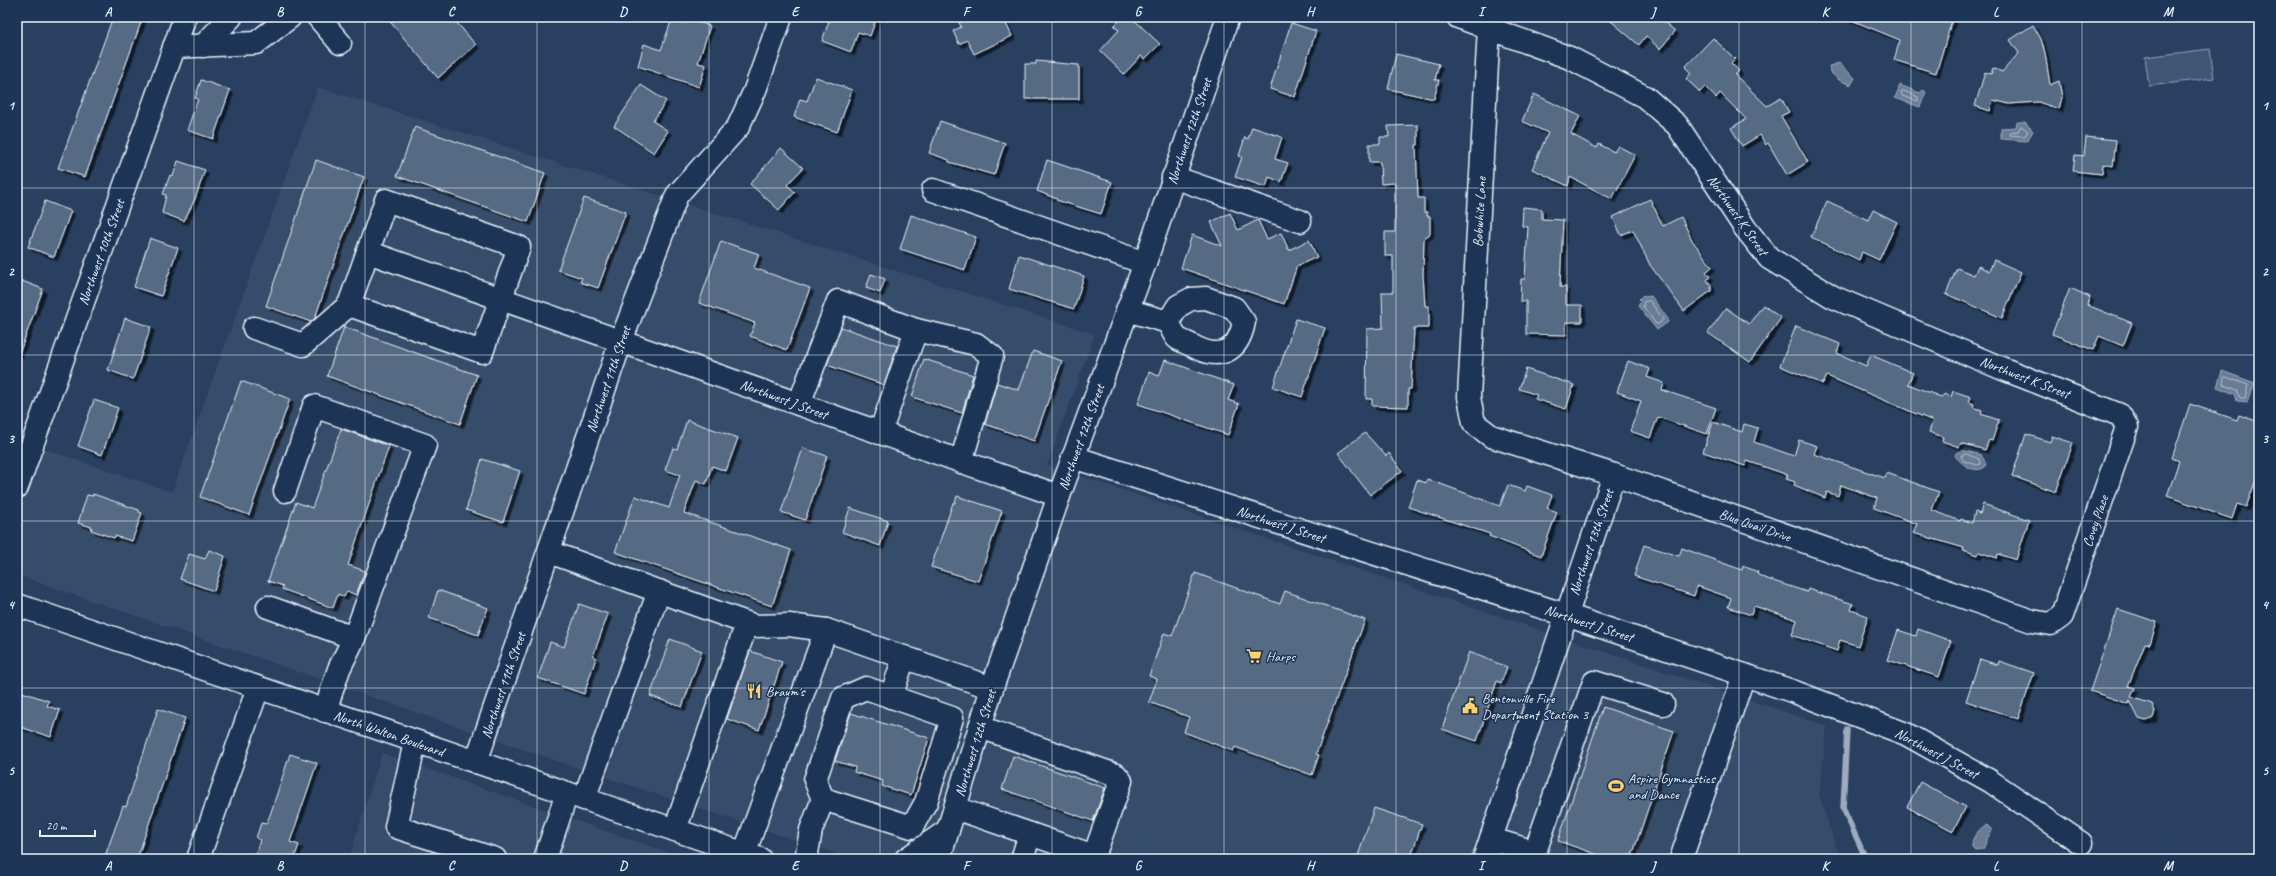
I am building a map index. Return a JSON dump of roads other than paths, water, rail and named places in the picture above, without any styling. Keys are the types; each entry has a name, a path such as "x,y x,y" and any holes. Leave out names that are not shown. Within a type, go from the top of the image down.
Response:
{"street":[{"name":"Northwest 10th Street","path":"17,487 185,17"},
{"path":"203,46 231,17"},
{"path":"174,47 256,43 290,17"},
{"path":"318,17 340,43"},
{"name":"Northwest 11th Street","path":"476,762 621,341 677,195 738,127 755,90 781,17"},
{"name":"Northwest 12th Street","path":"939,859 992,688 1073,457 1145,263 1228,17"},
{"name":"Northwest K Street","path":"1458,17 1489,27 1570,58 1645,97 1677,125 1745,228 1769,258 1833,296 2001,368 2120,415 2127,427"},
{"name":"Bobwhite Lane","path":"1469,397 1489,27"},
{"path":"1173,177 1300,221"},
{"path":"933,190 1145,263"},
{"path":"254,328 303,345 349,304 386,200 519,247 505,300 482,352 349,304"},
{"name":"Northwest J Street","path":"368,252 1059,496"},
{"path":"800,404 838,301 916,330 976,344 992,356 961,462"},
{"path":"1127,310 1168,322"},
{"path":"880,433 916,330"},
{"name":"Blue Quail Drive","path":"1469,397 1474,422 1491,436 1614,475 2032,621 2051,624 2062,616"},
{"path":"285,491 314,406 425,446 354,638 339,669 325,711"},
{"name":"Covey Place","path":"2062,616 2127,427"},
{"name":"Northwest J Street","path":"1073,457 1566,615 1744,675 1906,734 1990,781 2081,843"},
{"name":"Northwest 13th Street","path":"1484,859 1614,475"},
{"path":"549,552 755,626 789,625 826,630 992,688"},
{"path":"545,859 575,796 659,591"},
{"name":"North Walton Boulevard","path":"17,605 752,856"},
{"path":"268,606 354,638"},
{"path":"675,830 747,623"},
{"path":"752,856 826,630"},
{"path":"891,697 904,657"},
{"path":"1681,859 1744,675"},
{"path":"1491,839 1538,855 1594,682 1663,704"},
{"path":"198,859 258,688"},
{"path":"806,859 811,830 823,799 815,780 843,698 866,688 952,718 926,802 912,827 823,799"},
{"path":"955,808 1094,856 1121,781 1116,775 980,727"},
{"path":"415,742 396,827 495,859"},
{"path":"906,859 948,830"},
{"path":"1022,859 1030,834"}],"water":[{"path":"1839,63 1855,78 1851,85 1839,80 1830,72 1829,66"},
{"path":"1900,85 1920,93 1923,90 1926,92 1920,107 1895,98"},
{"path":"2017,122 2025,122 2033,131 2027,141 2001,139 2001,128 2016,127"},
{"path":"1643,295 1645,297 1651,296 1668,319 1668,322 1657,330 1638,306 1641,301 1639,299"},
{"path":"2222,371 2255,383 2247,402 2237,401 2235,394 2217,387"},
{"path":"1962,450 1981,455 1986,463 1985,467 1977,470 1964,465 1955,456 1956,453"},
{"path":"1987,825 1992,830 1983,849 1975,850 1972,847 1974,837 1981,828"}],"waterway":[{"path":"1847,729 1843,808 1866,859"}],"place":[{"name":"Harps","path":"1254,656"},
{"name":"Braum's","path":"754,691"},
{"name":"Bentonville Fire Department Station 3","path":"1470,706"},
{"name":"Aspire Gymnastics and Dance","path":"1616,786"}]}
